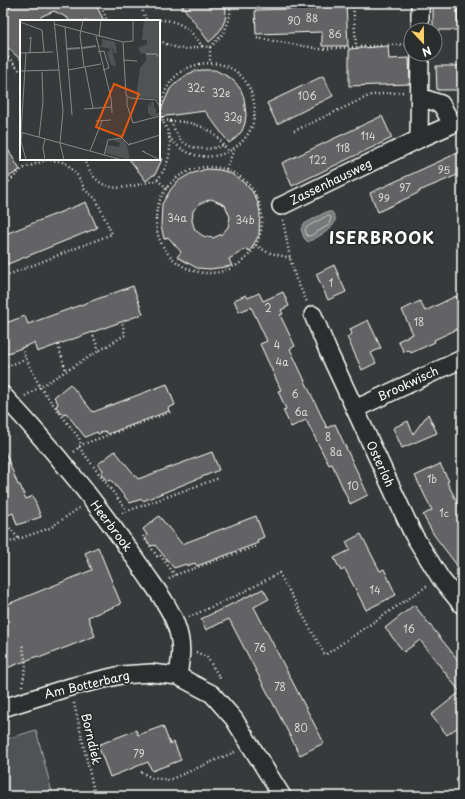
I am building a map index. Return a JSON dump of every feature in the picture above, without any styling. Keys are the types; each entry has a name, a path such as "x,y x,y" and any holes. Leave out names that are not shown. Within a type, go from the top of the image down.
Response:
{"street":[{"path":"420,3 420,22"},
{"path":"418,139 420,62"},
{"name":"Zassenhausweg","path":"281,206 418,139 457,122 441,104 420,93"},
{"name":"Osterloh","path":"313,315 413,534 437,572 462,604"},
{"name":"Brookwisch","path":"355,409 462,359"},
{"name":"Heerbrook","path":"3,395 63,462 129,548 155,589 176,624 182,647 178,676"},
{"name":"Am Botterbarg","path":"11,706 70,687 121,675 151,673 178,676 212,694 234,719 282,796"}],"path":[{"path":"3,21 5,12 10,3"},
{"path":"100,3 107,20"},
{"path":"142,3 143,12 147,20"},
{"path":"160,40 175,48 194,49 202,46 210,47 218,41 224,33 231,14 230,3"},
{"path":"353,3 356,46"},
{"path":"160,20 177,23 189,30 202,46"},
{"path":"257,38 321,49 403,44"},
{"path":"3,42 8,57 20,71"},
{"path":"210,47 210,63"},
{"path":"84,160 90,173 102,184 112,188 129,188 157,180 163,173 168,160 170,146 169,137 162,120 160,110 165,90 170,81 186,68 196,64 210,63 228,68 238,74 245,81 251,91 255,113 249,134 242,143 234,149 215,157 195,156 177,146 169,137"},
{"path":"294,131 371,95 420,93"},
{"path":"162,120 181,121 212,132 217,135 229,152"},
{"path":"170,121 179,137 190,146 204,149 223,145"},
{"path":"226,169 234,149"},
{"path":"3,187 22,169 46,160 60,161 67,164 78,176 86,190 96,199 112,234 3,277"},
{"path":"203,167 226,169 236,173 244,179 257,195 263,215 263,225 256,245 242,262 221,272 198,272 188,268 169,255 158,235 156,223 157,212 160,201 167,188 182,174 192,169 203,167"},
{"path":"157,180 167,188"},
{"name":"Zassenhausweg","path":"281,206 290,258 296,279 313,315"},
{"path":"256,245 266,252 290,258"},
{"path":"40,387 125,335 122,321"},
{"path":"92,332 99,351"},
{"path":"58,345 66,371"},
{"path":"22,348 40,387 78,438 80,446 127,511"},
{"path":"3,366 26,359"},
{"path":"63,462 80,446 173,411"},
{"path":"106,518 219,478"},
{"path":"3,543 7,543 50,528 91,499"},
{"path":"3,528 8,526 19,539"},
{"path":"143,536 157,556 160,555 175,575"},
{"path":"155,589 175,575 257,546"},
{"path":"176,624 279,573 325,655 430,583"},
{"path":"11,706 26,665 22,643"},
{"name":"Borndiek","path":"70,687 96,796"},
{"path":"141,772 152,778 169,780 251,745"}],"shaded area":[{"path":"36,730 53,796 3,796 3,740"}],"water":[{"path":"326,212 332,212 335,217 333,225 330,229 308,242 304,238 301,229 304,224"}],"building":[{"path":"12,3 95,3 104,20 69,20 68,18 54,11 42,16 39,20 20,20 20,59 6,46 4,40 5,22"},
{"path":"180,3 225,3 225,20 215,37 209,42"},
{"path":"321,3 346,3 348,46 322,46 322,32 256,34 255,10 322,8"},
{"path":"433,3 457,3 458,30 443,30 443,22 433,22"},
{"path":"388,46 389,59 403,58 403,62 409,62 410,84 349,86 349,49"},
{"path":"436,66 462,66 462,90 437,90"},
{"path":"215,70 229,77 241,90 244,98 246,115 245,123 242,131 229,143 205,111 160,117 160,112 170,89 188,74 195,71"},
{"path":"323,76 333,96 277,124 267,103"},
{"path":"382,116 392,138 292,186 282,163"},
{"path":"3,141 20,170 3,180"},
{"path":"462,151 462,173 419,191 420,192 378,212 370,193"},
{"path":"162,159 155,175 146,181 130,160"},
{"path":"207,169 220,170 230,173 243,182 252,191 258,203 260,212 259,235 250,251 246,249 229,259 232,266 210,269 197,268 177,257 181,252 168,237 164,239 161,225 162,204 178,181 190,174","holes":["211,199 225,205 230,217 228,227 222,234 213,238 203,236 195,230 192,221 193,211 199,204"]},
{"path":"86,202 97,228 3,266 3,235"},
{"path":"334,265 346,292 328,300 316,274"},
{"path":"133,286 143,314 37,352 34,343 3,355 3,324 25,316 28,324"},
{"path":"283,292 289,306 281,310 283,314 280,315 295,346 290,349 327,428 335,424 368,495 350,504 332,464 329,465 306,420 291,427 283,410 286,409 278,391 281,390 260,344 267,341 251,307 239,312 234,300 246,295 248,298 259,293 263,301"},
{"path":"456,296 462,308 462,327 411,353 409,350 404,352 398,341 413,334 402,310 420,301 425,311"},
{"path":"368,320 381,348 371,353 376,363 362,370 347,337 352,334 350,329"},
{"path":"70,384 93,412 167,384 175,405 168,408 169,411 108,434 105,431 98,434 97,432 85,437 66,413 62,414 56,407 58,403 54,397"},
{"path":"428,414 437,433 402,448 393,428 408,421 413,434"},
{"path":"3,449 18,485 20,485 26,499 33,496 41,517 17,525 13,513 3,517"},
{"path":"115,451 138,479 212,452 219,470 143,501 142,499 130,503 111,480 107,481 101,474 103,470 98,464"},
{"path":"440,464 462,512 462,572 434,535 423,515 432,510 415,476"},
{"path":"159,516 182,544 256,516 264,537 257,540 258,543 197,566 195,563 174,568 155,545 151,546 145,539 147,535 143,529"},
{"path":"361,534 380,571 384,569 396,595 366,610 345,569 341,571 334,558 350,550 346,542"},
{"path":"98,547 121,604 88,617 95,636 39,658 38,656 7,668 3,657 3,606 92,570 85,553"},
{"path":"263,589 269,599 254,607 324,743 300,755 229,619 206,630 201,619"},
{"path":"414,605 462,665 462,724 447,735 431,715 460,692 420,640 404,652 385,628"},
{"path":"163,726 170,744 174,742 181,760 152,771 148,762 110,777 98,745 136,730 138,735"}],"district":[{"name":"ISERBROOK","path":"382,238"}]}
